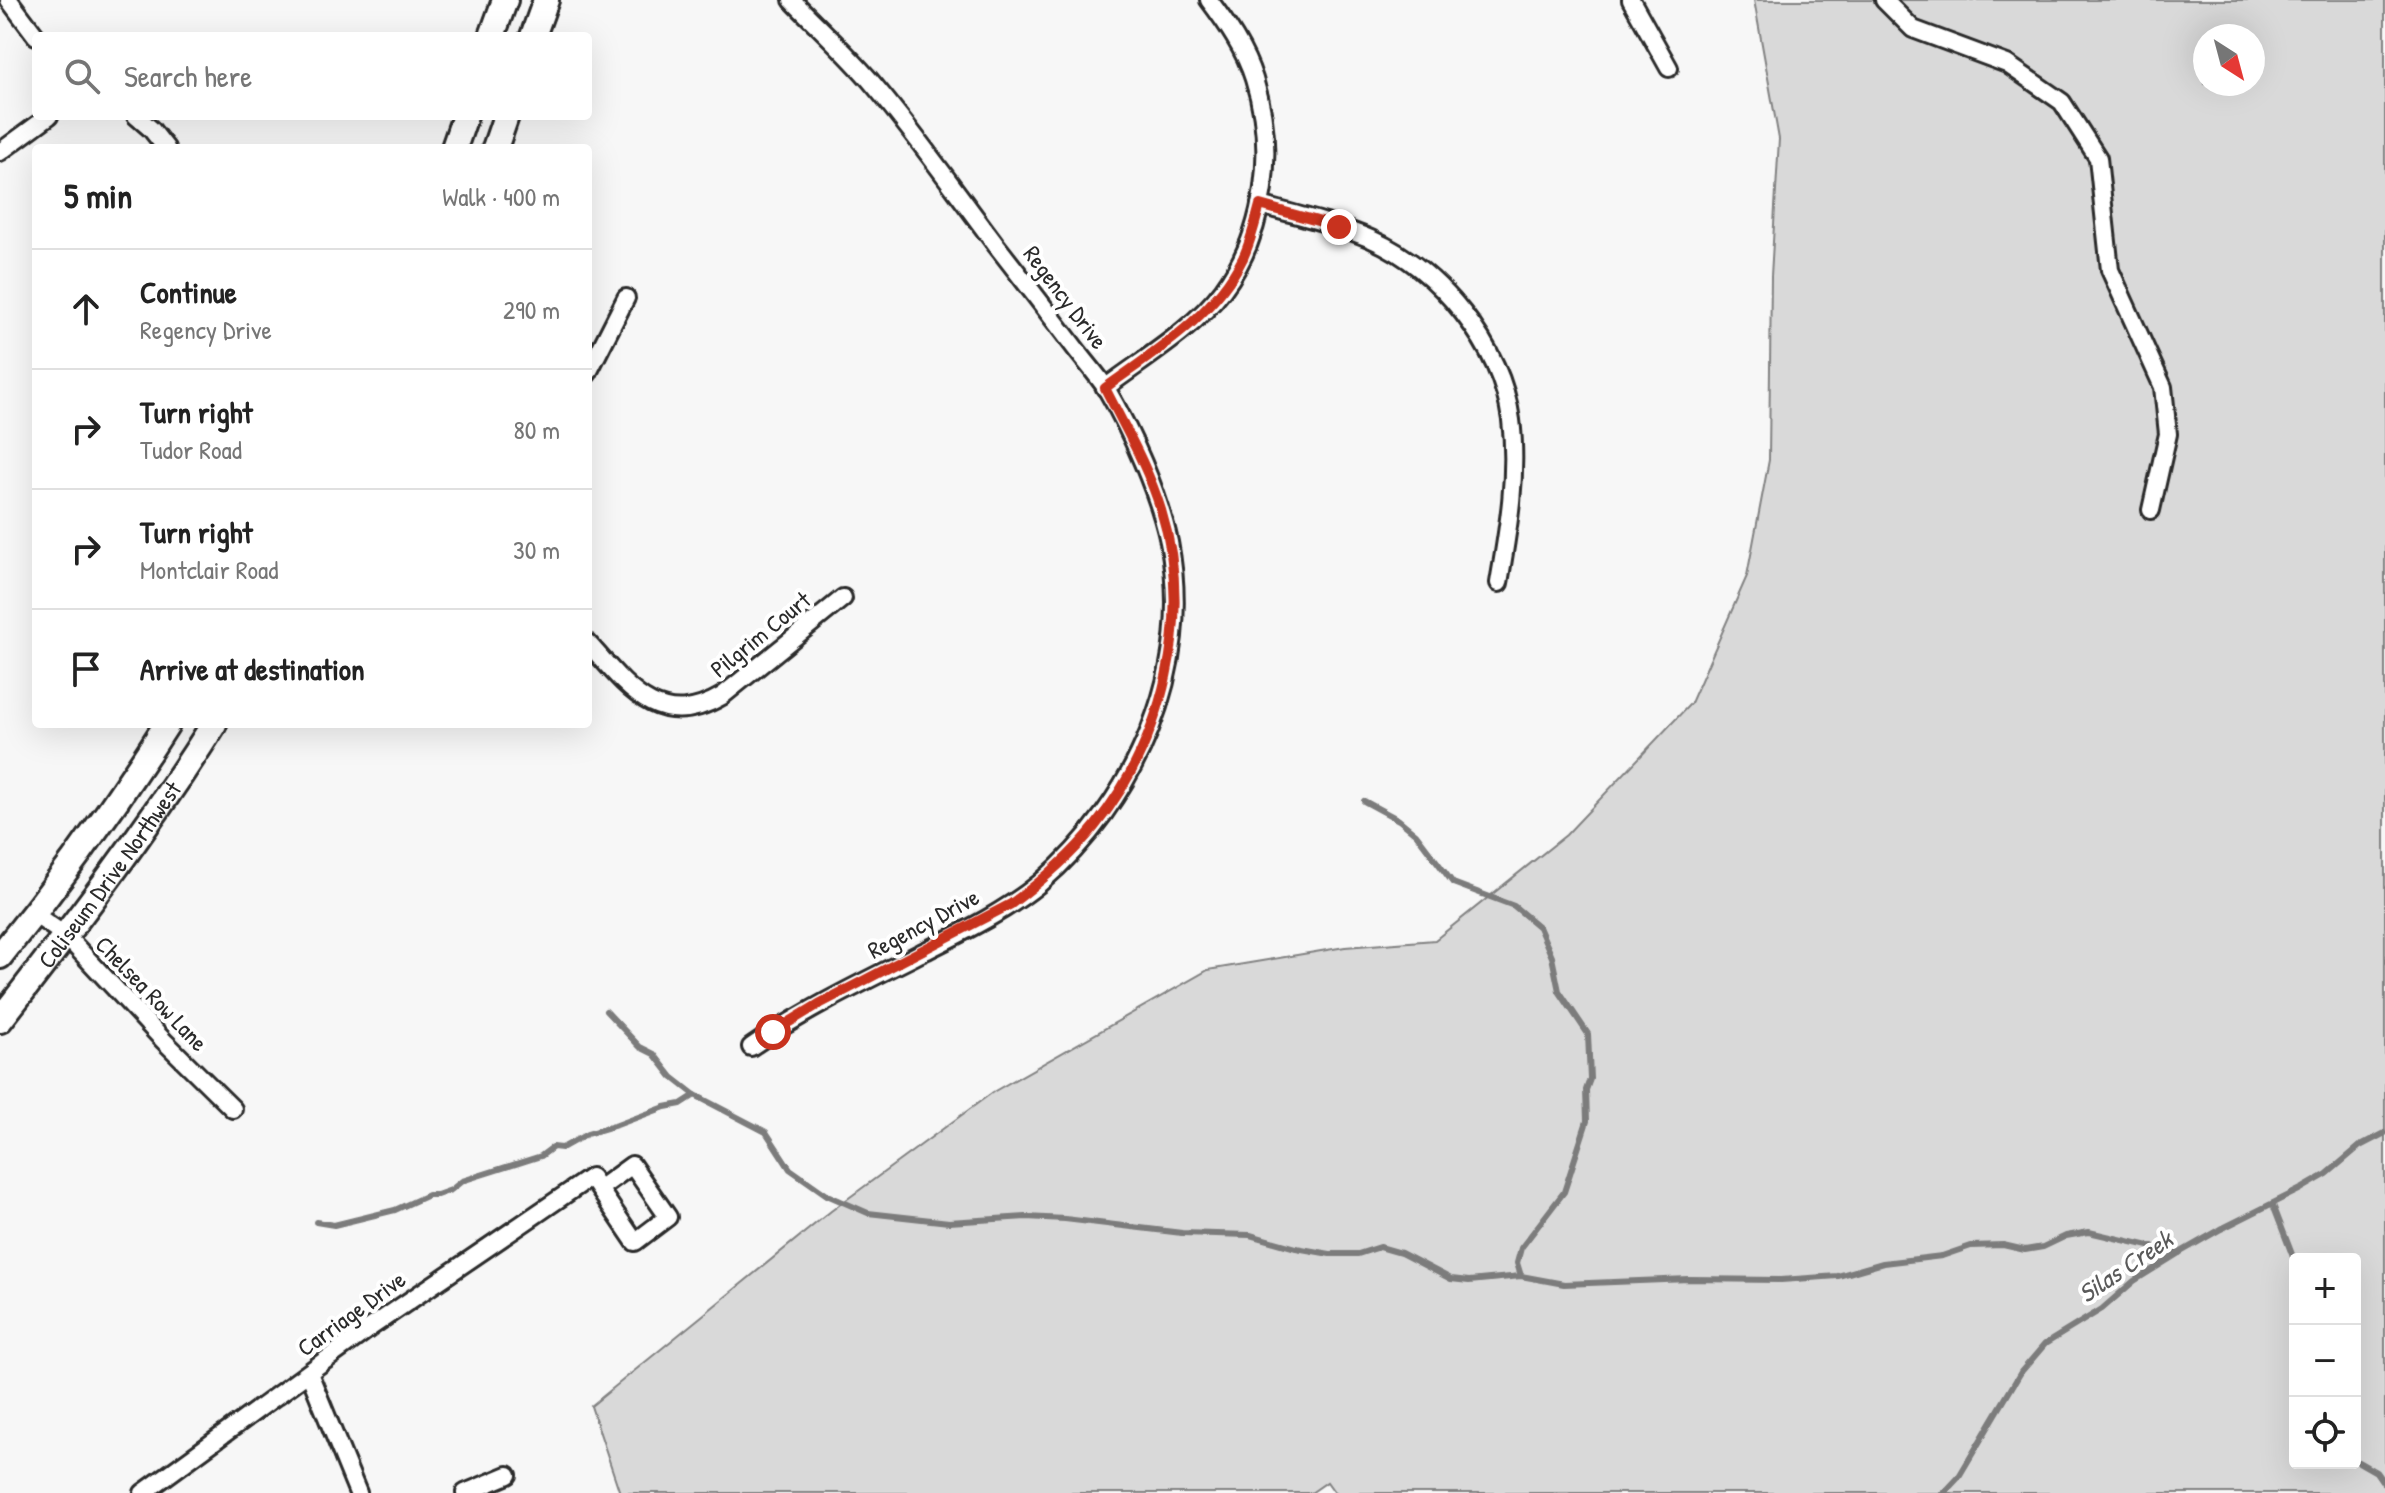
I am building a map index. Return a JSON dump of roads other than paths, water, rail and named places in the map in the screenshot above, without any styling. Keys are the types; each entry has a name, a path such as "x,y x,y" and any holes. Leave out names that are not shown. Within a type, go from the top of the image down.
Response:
{"main road":[{"path":"493,32 505,0"},
{"path":"534,32 546,0"},
{"path":"455,144 464,120"},
{"path":"496,144 505,120"},
{"name":"Coliseum Drive Northwest","path":"0,956 34,914 164,728"},
{"name":"Coliseum Drive Northwest","path":"0,1020 169,796 212,728"}],"street":[{"path":"9,0 33,32"},
{"name":"Regency Drive","path":"751,1047 819,1004 1011,904 1072,852 1122,788 1143,748 1164,686 1173,626 1170,545 1162,510 1105,388 873,84 792,0"},
{"path":"1105,388 1171,340 1205,311 1223,290 1242,260 1260,205 1266,139 1254,79 1231,30 1209,0"},
{"path":"1631,0 1669,68"},
{"path":"1884,0 1913,29 2007,64 2062,102 2098,158 2110,270 2163,387 2168,434 2151,510"},
{"path":"0,152 44,120"},
{"path":"141,120 163,144"},
{"path":"1260,205 1339,227 1404,257 1446,291 1468,319 1505,392 1511,418 1510,517 1499,583"},
{"path":"592,365 626,298"},
{"name":"Pilgrim Court","path":"592,647 638,696 661,707 688,709 722,696 843,598"},
{"name":"Chelsea Row Lane","path":"34,914 66,936 164,1041 233,1109"},
{"name":"Carriage Drive","path":"143,1493 371,1327 595,1183 632,1165 668,1217 635,1242 595,1183"},
{"path":"309,1373 358,1493"},
{"path":"465,1493 508,1475"}],"waterway":[{"path":"1364,801 1399,820 1416,834 1453,883 1514,906 1539,927 1552,957 1559,991 1588,1034 1590,1079 1586,1090 1587,1121 1564,1192 1521,1248 1517,1263 1521,1276"},
{"path":"606,1011 640,1047 654,1054 672,1077 695,1095 766,1132 790,1169 827,1195 868,1213 949,1222 1026,1217 1065,1219 1182,1233 1250,1235 1330,1254 1358,1254 1380,1247 1401,1253 1451,1279 1469,1281 1521,1276 1564,1284 1838,1276 1883,1263 1942,1256 1971,1246 2003,1245 2025,1250 2043,1247 2066,1236 2089,1232 2179,1253"},
{"path":"316,1222 334,1225 395,1210 428,1195 451,1190 462,1181 541,1156 553,1147 562,1148 587,1134 681,1104 695,1095"},
{"name":"Silas Creek","path":"1944,1493 1958,1478 2021,1372 2045,1344 2102,1309 2134,1281 2179,1253 2327,1174 2360,1146 2385,1133"},
{"path":"2273,1205 2292,1253"},
{"path":"2361,1463 2376,1472 2385,1485"}]}
